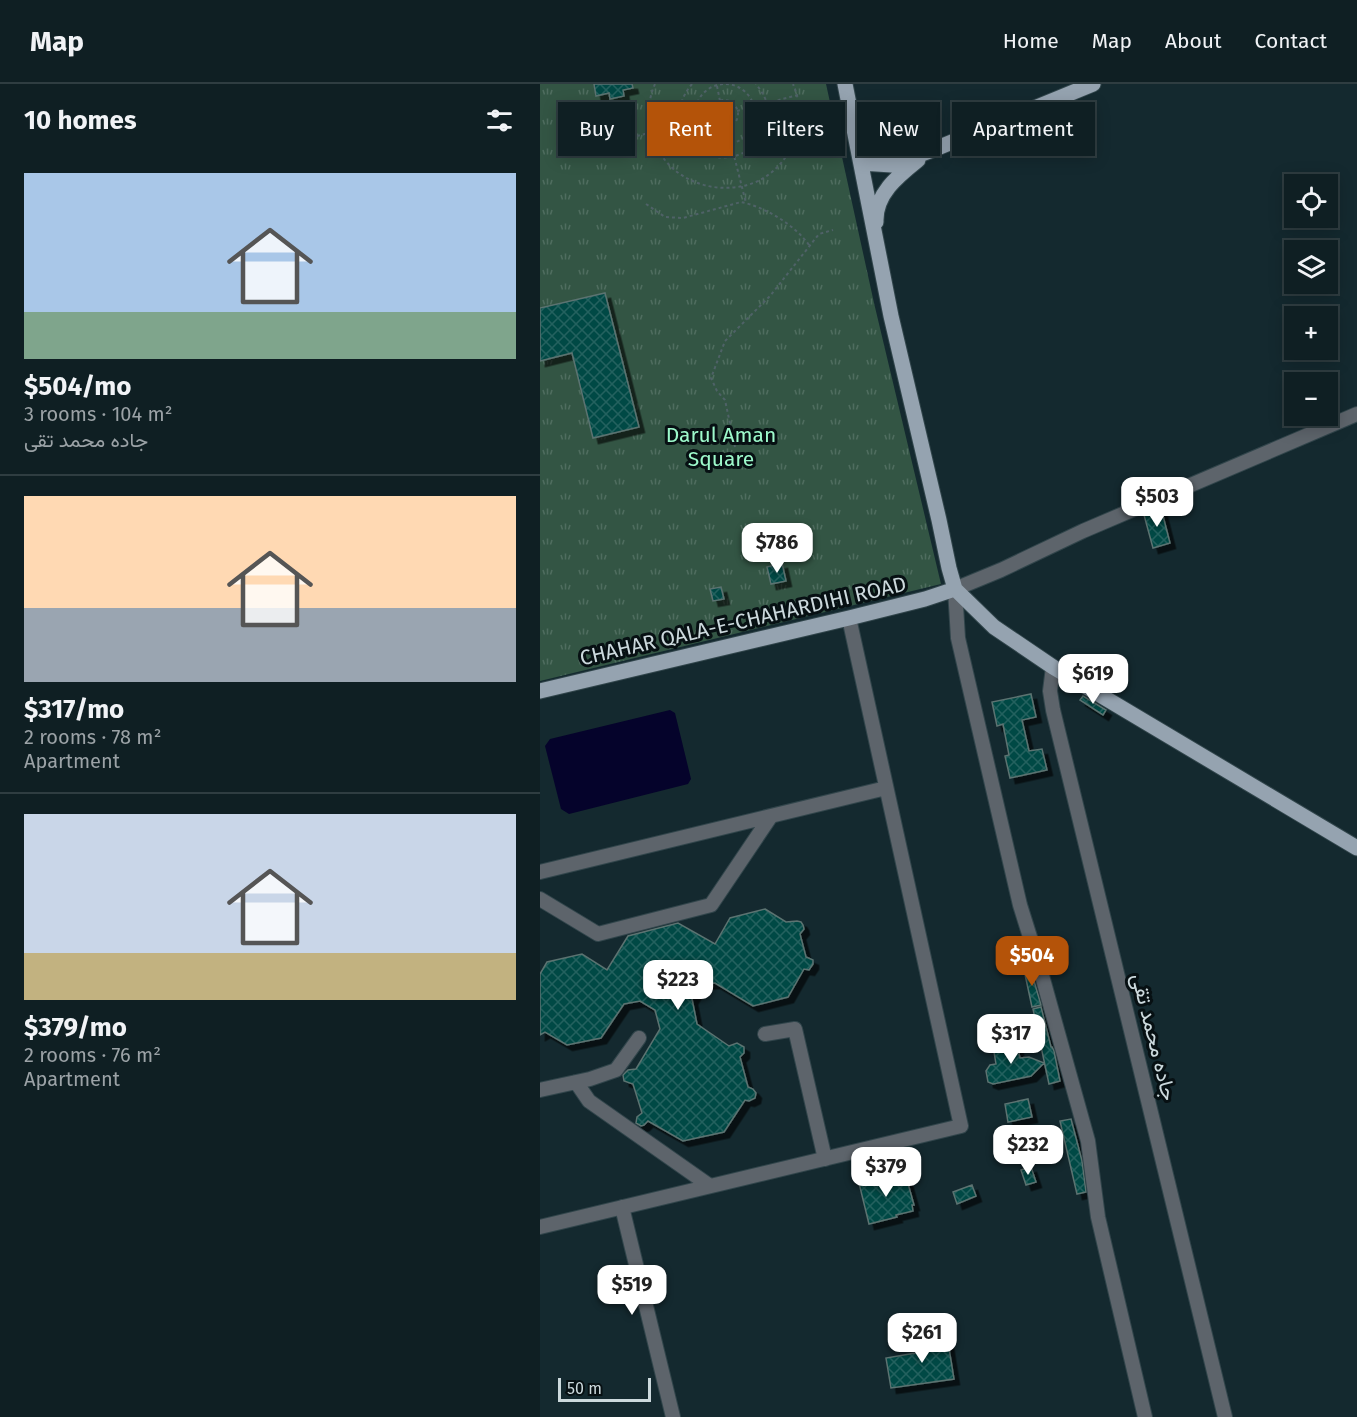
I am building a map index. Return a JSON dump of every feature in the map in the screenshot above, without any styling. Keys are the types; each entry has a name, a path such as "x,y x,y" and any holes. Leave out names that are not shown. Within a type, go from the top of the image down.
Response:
{"main road":[{"path":"845,84 891,316 955,589 994,627 1053,667 1357,848"},
{"path":"940,147 1093,84"},
{"path":"850,110 857,119"},
{"path":"861,163 892,165 916,156"},
{"path":"877,244 876,215 881,198 895,179 924,156"},
{"name":"CHAHAR QALA-E-CHAHARDIHI ROAD","path":"540,691 849,618 955,589"}],"street":[{"path":"1145,1417 1098,1217 1088,1141 1020,905 958,638 955,589 1094,526 1357,414"},
{"path":"540,1227 962,1126 849,618"},
{"name":"جاده محمد تقی","path":"1053,667 1050,691 1053,710 1225,1417"},
{"path":"540,872 886,788"},
{"path":"540,899 598,934 711,905 771,816"},
{"path":"765,1034 795,1029 825,1159"},
{"path":"540,1090 590,1079 616,1070 639,1038"},
{"path":"576,1082 589,1101 710,1186"},
{"path":"622,1207 673,1417"}],"path":[{"path":"650,102 655,84"},
{"path":"682,102 692,84"},
{"path":"697,102 702,93 710,87 730,84 739,87 752,102"},
{"path":"756,84 766,102"},
{"path":"663,156 682,176 706,186 732,188 757,181 778,167 793,146 800,121 798,95 793,84"},
{"path":"717,85 720,101 730,101 736,107 738,116 733,125"},
{"path":"773,102 798,95"},
{"path":"737,111 745,109"},
{"path":"637,136 647,133"},
{"path":"733,150 746,203"},
{"path":"711,156 722,159 745,152"},
{"path":"646,204 665,217 684,218 741,202 746,203 763,209 790,226 810,245"},
{"path":"735,447 725,400 717,391 711,378 725,341 770,296 819,234 833,230"}],"green space":[{"name":"Darul Aman Square","path":"540,84 826,84 830,102 745,102 745,156 842,156 874,303 941,584 540,681"}],"shaded area":[{"path":"670,710 675,713 691,779 688,784 569,814 561,809 545,746 550,739"}],"building":[{"path":"594,84 632,84 633,88 623,90 624,96 610,99 609,93 596,96"},
{"path":"605,293 639,427 593,438 572,353 540,361 540,308"},
{"path":"1161,508 1170,543 1153,548 1144,515"},
{"path":"782,563 786,581 771,584 767,567"},
{"path":"721,587 724,599 713,601 710,589"},
{"path":"1031,694 1036,717 1022,720 1029,751 1042,749 1047,770 1010,778 1005,756 1009,755 1003,724 997,726 992,702"},
{"path":"1083,696 1106,710 1103,715 1080,700"},
{"path":"765,909 786,922 801,922 804,929 800,934 806,957 813,960 813,964 809,970 804,969 788,997 753,1006 715,983 701,984 692,999 697,1024 729,1046 737,1043 744,1047 744,1053 740,1057 748,1087 756,1093 755,1098 745,1100 724,1132 683,1141 648,1121 641,1126 636,1123 637,1117 642,1113 633,1084 624,1081 623,1075 628,1070 636,1069 660,1029 655,1010 640,1001 624,1004 601,1038 567,1045 545,1032 540,1035 540,974 547,962 582,954 607,970 628,936 678,923 715,944 730,918"},
{"path":"1029,964 1041,1005 1032,1007 1023,965"},
{"path":"1041,1007 1060,1081 1049,1084 1033,1009"},
{"path":"1010,1041 1017,1045 1020,1058 1029,1057 1044,1063 1031,1076 993,1084 988,1082 986,1071 990,1065 996,1064 994,1052 999,1044"},
{"path":"1028,1099 1032,1117 1008,1122 1005,1104"},
{"path":"1071,1119 1082,1161 1086,1192 1077,1194 1060,1121"},
{"path":"1031,1167 1036,1182 1026,1185 1021,1170"},
{"path":"901,1172 904,1181 907,1180 914,1205 912,1205 913,1211 869,1224 859,1183"},
{"path":"972,1185 976,1196 957,1204 953,1192"},
{"path":"947,1336 954,1379 891,1388 886,1358 921,1352 921,1337"}]}
